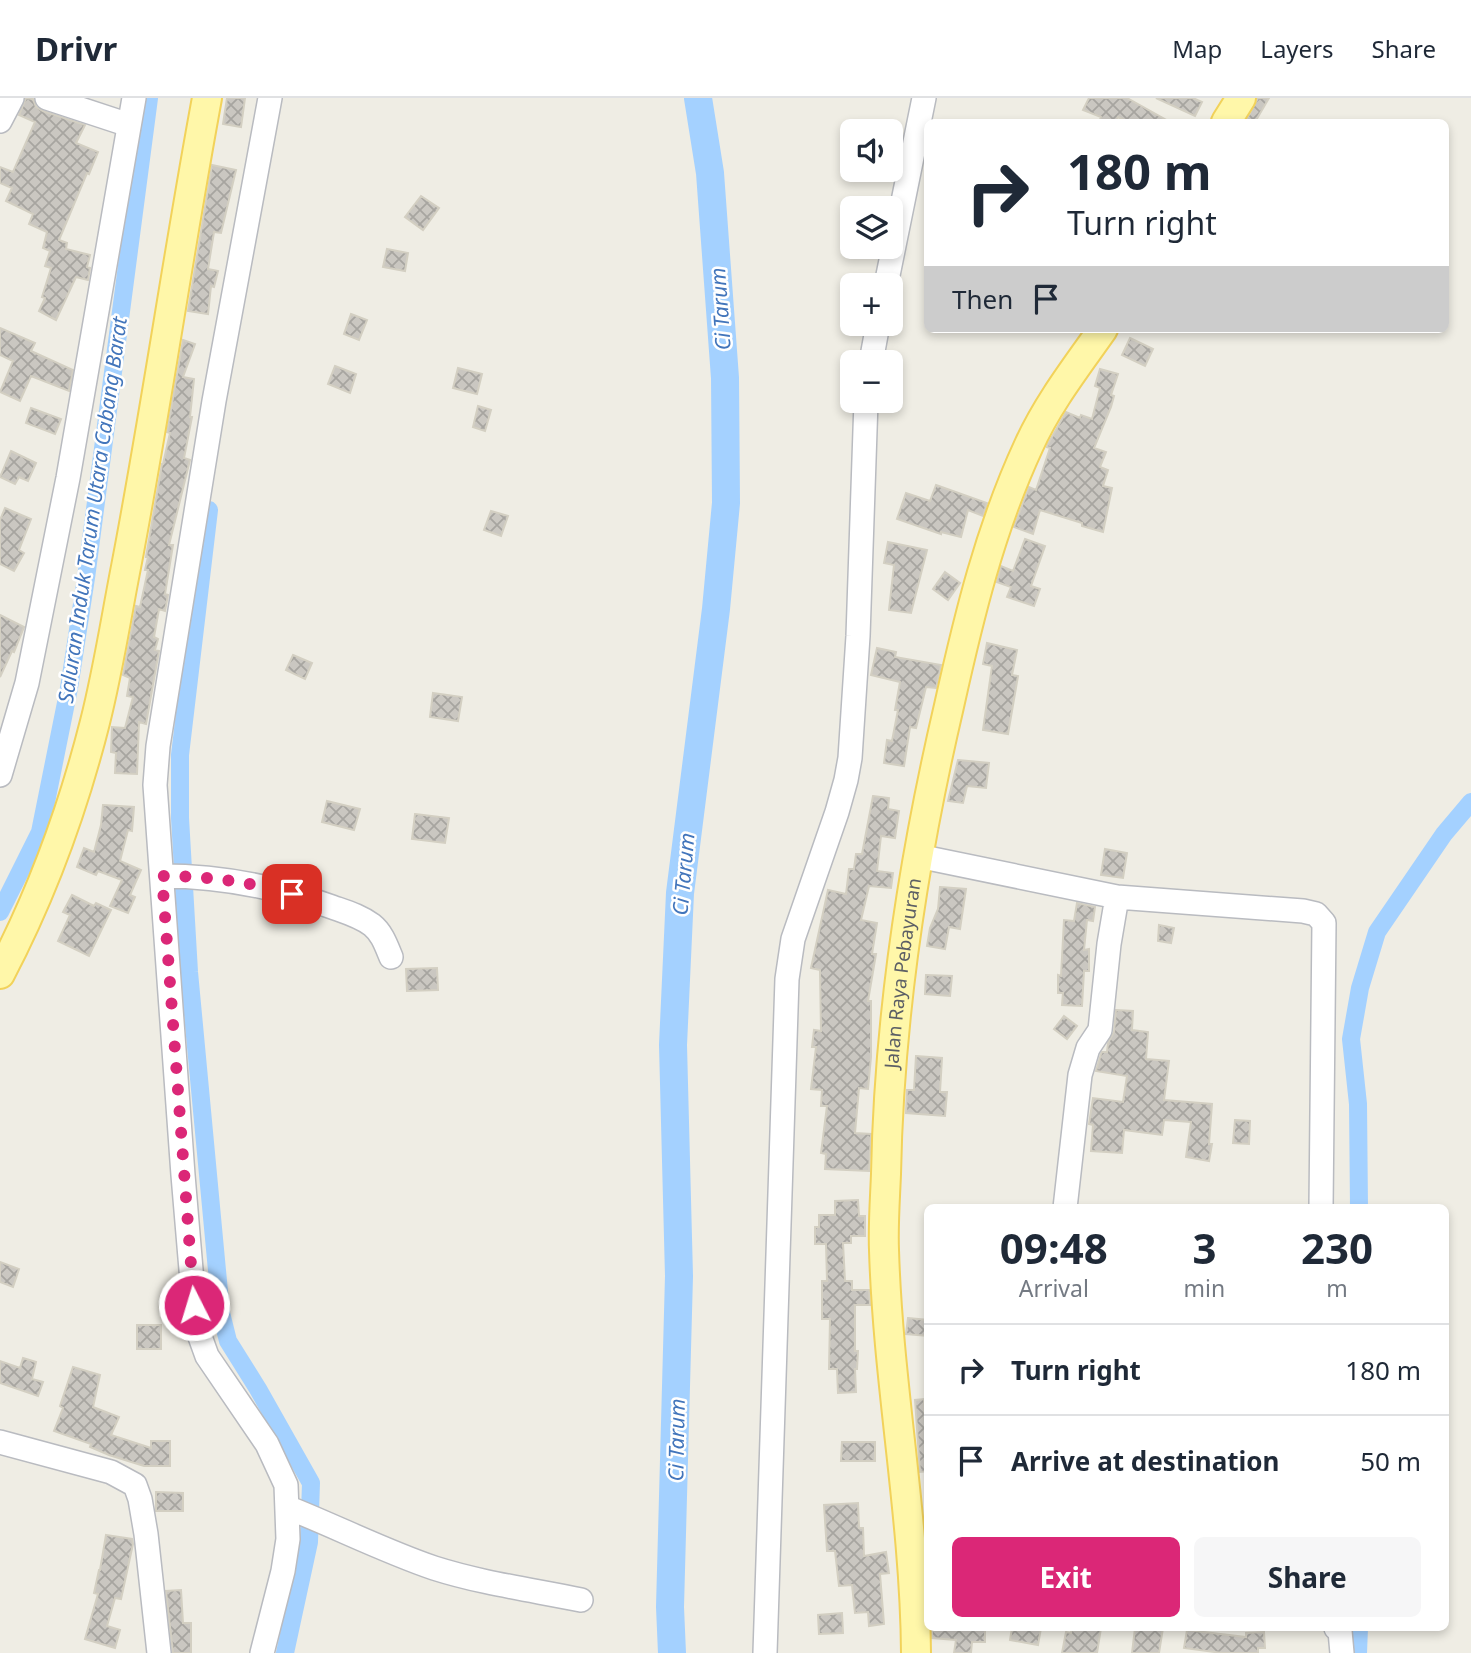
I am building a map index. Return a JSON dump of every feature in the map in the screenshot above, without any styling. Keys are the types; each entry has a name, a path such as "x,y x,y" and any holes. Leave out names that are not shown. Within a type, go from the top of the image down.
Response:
{"main road":[{"path":"0,974 36,900 79,780 96,720 144,472 207,98"},
{"path":"1228,119 1241,98"},
{"name":"Jalan Raya Pebayuran","path":"916,1653 914,1573 893,1381 884,1247 887,1106 898,982 930,787 972,604 998,519 1031,440 1100,333"}],"street":[{"path":"0,121 12,98"},
{"path":"47,98 129,125"},
{"path":"0,775 27,683 68,478 134,98"},
{"path":"262,1653 296,1511 278,1464 215,1369 198,1331 183,1175 179,877 155,793 158,746 214,401 270,98"},
{"path":"888,273 924,98"},
{"path":"765,1653 787,979 793,939 837,813 850,758 858,636 866,413"},
{"path":"918,856 1117,897 1303,911 1315,915 1324,923 1321,1204"},
{"path":"179,877 268,887 348,912 374,926 381,934 391,957"},
{"path":"1065,1204 1080,1075 1086,1053 1100,1031 1117,897"},
{"path":"0,1441 111,1472 135,1485 141,1499 146,1534 159,1653"},
{"path":"296,1511 404,1557 459,1575 582,1600"},
{"path":"1340,1631 1342,1653"}],"building":[{"path":"26,98 33,99 36,107 43,111 85,125 76,143 98,152 59,240 67,243 66,249 90,255 88,280 76,277 56,320 39,311 45,298 42,297 51,268 45,266 50,251 43,248 47,232 29,224 33,214 6,201 12,188 0,183 0,167 13,172 35,122 19,115"},
{"path":"227,98 245,98 241,127 223,124"},
{"path":"1089,98 1127,98 1165,119 1100,119 1101,117 1083,110"},
{"path":"1156,98 1193,98 1202,102 1195,116"},
{"path":"1258,98 1269,98 1257,119 1247,119"},
{"path":"212,165 236,170 221,233 214,232 208,269 218,271 214,287 211,286 208,314 188,311"},
{"path":"421,196 439,208 423,230 405,217"},
{"path":"387,249 408,253 405,271 383,267"},
{"path":"351,314 367,320 359,340 344,334"},
{"path":"0,328 35,343 31,351 73,370 69,391 31,376 20,401 0,392 13,361 0,355"},
{"path":"1130,338 1153,349 1145,366 1122,355"},
{"path":"183,340 195,344 183,377 194,379 192,417 184,458 190,460 169,545 173,545 165,594 168,595 165,611 159,609 154,637 158,639 155,650 159,651 146,724 139,722 137,774 115,773 116,753 111,752 112,727 125,728 133,697 127,696 130,678 123,675 136,606 140,607 148,570 145,570 146,557 170,433 167,432"},
{"path":"335,366 356,374 350,393 328,384"},
{"path":"458,368 482,374 477,394 453,388"},
{"path":"1100,369 1118,374 1111,395 1114,396 1111,407 1094,448 1106,452 1100,467 1108,470 1103,486 1112,488 1103,532 1040,510 1033,534 1014,527 1029,487 1036,490 1050,448 1047,447 1048,444 1066,412 1080,418 1081,415 1092,419 1100,388 1095,386"},
{"path":"478,406 491,410 485,431 473,427"},
{"path":"31,408 61,419 55,434 26,423"},
{"path":"11,451 36,463 28,481 19,477 15,484 0,477"},
{"path":"936,485 987,503 983,516 968,510 961,537 941,534 897,519 906,493 930,501"},
{"path":"5,508 31,519 19,550 24,553 14,571 0,564 0,520"},
{"path":"491,511 508,516 501,536 484,530"},
{"path":"1025,539 1045,546 1031,586 1040,589 1034,606 1007,597 1011,587 997,582 1001,566 1013,571"},
{"path":"888,542 927,550 911,613 889,610 894,565 884,563"},
{"path":"945,572 960,583 948,600 933,589"},
{"path":"0,615 24,627 0,677"},
{"path":"987,643 1017,650 1012,675 1018,676 1008,734 983,730 992,666 983,664"},
{"path":"877,648 896,652 895,657 941,665 936,688 926,687 916,728 910,727 904,766 884,763 887,740 892,741 900,682 871,675"},
{"path":"293,655 312,663 305,679 286,670"},
{"path":"433,693 462,697 458,721 430,717"},
{"path":"958,760 989,763 986,788 967,786 963,803 948,801"},
{"path":"873,796 889,798 888,809 899,811 895,838 881,836 877,871 893,873 891,888 869,886 861,920 877,923 872,954 876,954 868,1001 871,1001 871,1057 868,1089 859,1088 855,1133 871,1134 869,1171 825,1169 826,1154 821,1153 827,1106 821,1106 822,1090 811,1089 816,1047 812,1047 814,1030 821,1031 820,970 811,968 828,890 846,894 849,869 854,869 856,854 862,854"},
{"path":"327,801 360,809 354,830 322,822"},
{"path":"103,805 134,807 132,831 128,830 120,861 141,870 130,895 135,897 128,913 110,906 122,880 98,871 96,875 77,867 84,848 94,852"},
{"path":"415,814 449,818 445,843 412,839"},
{"path":"1105,849 1127,853 1123,878 1101,875"},
{"path":"940,887 966,889 960,929 949,927 945,949 927,946 930,928 938,909"},
{"path":"72,895 94,906 96,903 111,910 89,956 58,941 70,915 63,912"},
{"path":"1077,903 1095,907 1093,921 1087,920 1084,950 1089,949 1089,971 1084,971 1082,1006 1062,1005 1063,993 1058,993 1064,920 1074,921"},
{"path":"1159,925 1174,928 1171,943 1158,941"},
{"path":"437,968 438,990 407,991 406,969"},
{"path":"926,975 952,976 950,996 925,994"},
{"path":"1116,1010 1133,1011 1132,1030 1148,1032 1146,1059 1169,1061 1164,1100 1212,1104 1209,1144 1212,1144 1209,1161 1186,1157 1191,1122 1164,1120 1162,1135 1124,1130 1122,1153 1091,1151 1093,1125 1089,1124 1093,1098 1123,1102 1127,1076 1096,1071 1101,1054 1107,1052 1114,1032"},
{"path":"1064,1016 1077,1026 1067,1039 1054,1029"},
{"path":"916,1056 942,1058 940,1092 947,1092 945,1116 906,1113 907,1090 914,1090"},
{"path":"1235,1120 1250,1121 1249,1144 1233,1143"},
{"path":"858,1200 859,1216 865,1216 865,1236 851,1236 851,1243 843,1243 845,1281 852,1281 852,1290 869,1290 870,1305 855,1305 855,1351 858,1351 855,1369 856,1392 838,1393 837,1369 829,1369 830,1319 822,1319 822,1281 827,1281 826,1244 815,1244 815,1227 819,1227 819,1215 835,1215 835,1201"},
{"path":"0,1262 19,1269 13,1287 0,1282"},
{"path":"908,1318 924,1320 924,1336 906,1334"},
{"path":"137,1325 161,1325 161,1349 137,1349"},
{"path":"23,1358 36,1362 32,1379 43,1382 38,1396 0,1383 0,1361 20,1368"},
{"path":"73,1367 100,1375 93,1407 119,1417 111,1435 151,1448 151,1441 170,1441 170,1466 144,1466 109,1455 90,1447 91,1444 54,1431"},
{"path":"924,1399 924,1472 920,1472 915,1400"},
{"path":"842,1442 875,1442 875,1461 841,1461"},
{"path":"156,1492 183,1493 183,1511 156,1511"},
{"path":"858,1503 859,1528 863,1528 864,1556 886,1552 889,1573 880,1574 884,1624 869,1626 868,1612 855,1613 852,1585 839,1586 835,1551 827,1551 824,1505"},
{"path":"106,1535 132,1539 133,1544 121,1599 115,1598 107,1626 120,1630 115,1648 85,1639 98,1594 94,1593"},
{"path":"181,1590 183,1623 191,1623 191,1653 173,1653 166,1591"},
{"path":"842,1613 843,1633 819,1634 818,1615"},
{"path":"932,1631 985,1631 985,1642 972,1642 971,1653 954,1653 956,1640 932,1638"},
{"path":"1012,1631 1040,1631 1038,1645 1010,1640"},
{"path":"1101,1631 1097,1653 1062,1653 1066,1632"},
{"path":"1135,1631 1163,1631 1159,1653 1132,1653"},
{"path":"1187,1631 1246,1637 1246,1633 1264,1632 1265,1648 1258,1648 1258,1653 1222,1653 1184,1648"}],"waterway":[{"name":"Saluran Induk Tarum Utara Cabang Barat","path":"0,912 40,832 69,688 149,98"},
{"name":"Ci Tarum","path":"672,1653 670,1607 679,1276 673,1045 680,893 716,609 726,503 725,378 710,173 698,98"},
{"path":"209,510 180,755 180,818 189,972 221,1313 228,1341 311,1483 309,1542 285,1653"},
{"path":"1359,1204 1358,1104 1351,1039 1360,988 1377,932 1444,834 1471,802"},
{"path":"1358,1653 1359,1631"}],"route":[{"path":"194,1305 162,876 199,877 250,884 292,894"}]}
